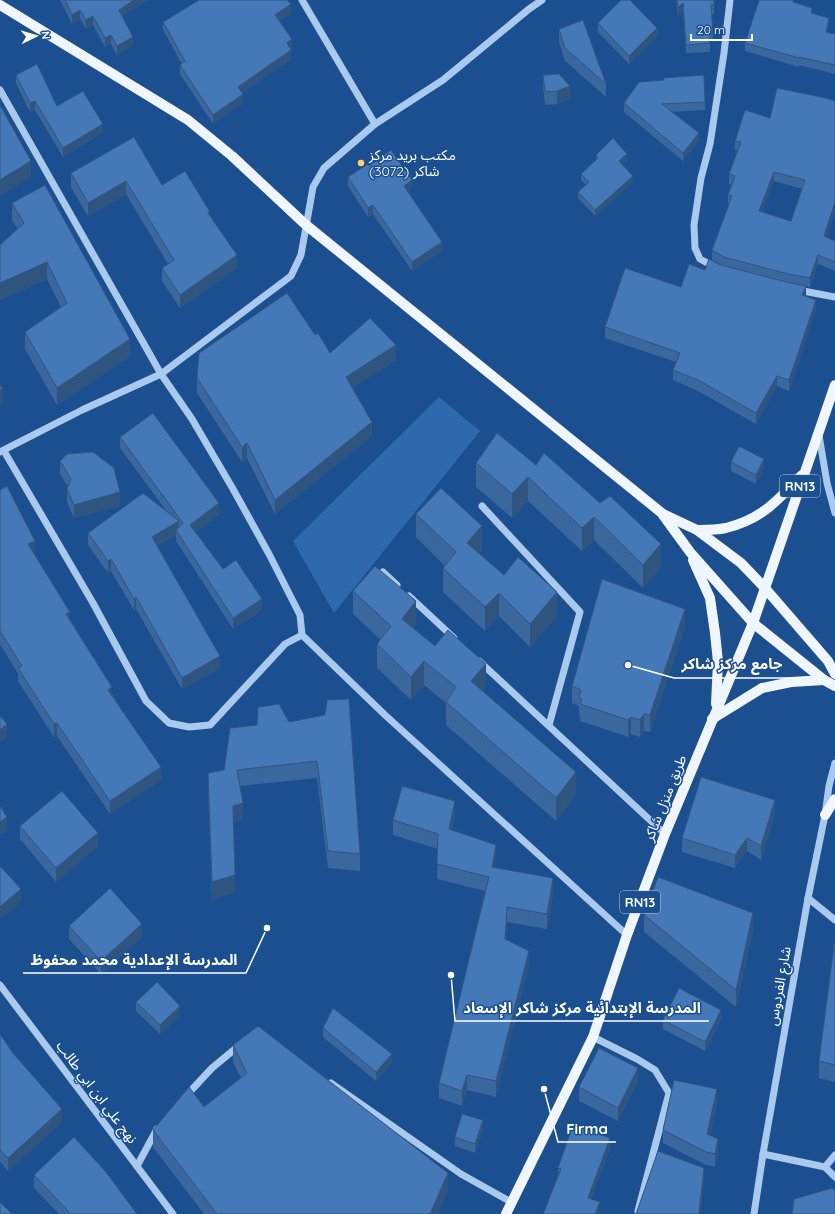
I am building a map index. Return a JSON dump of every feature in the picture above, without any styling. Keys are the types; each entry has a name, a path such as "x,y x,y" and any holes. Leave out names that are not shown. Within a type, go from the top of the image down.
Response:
{"main road":[{"path":"0,4 188,120 232,156 306,225 663,514 697,530 741,563 764,587 828,661 835,674"},
{"name":"طريق منزل شاكر","path":"506,1214 593,1037 627,935 665,834 753,623 818,432 832,404 835,386"},
{"path":"697,530 725,528 757,516 771,506 804,472"},
{"path":"663,514 690,552 753,623 824,680 835,686"},
{"path":"690,552 710,598 718,662 714,715"},
{"path":"714,715 762,688 791,682 824,680"},
{"path":"825,815 835,799"}],"street":[{"path":"302,0 375,124"},
{"path":"302,636 285,644 210,725 189,727 169,724 146,701 93,603 2,452 82,410 161,374 290,276 301,256 313,187 324,168 375,124 443,80 542,0"},
{"path":"722,271 700,259 695,248 694,225 701,178 710,144 725,46 730,0"},
{"path":"0,90 161,374 196,426 269,554 300,615 302,636 385,715 627,935"},
{"path":"794,289 835,297"},
{"path":"818,432 827,483 835,513"},
{"path":"482,506 580,612 549,725"},
{"path":"383,572 457,641"},
{"path":"474,656 665,834"},
{"name":"شارع الفردوس","path":"754,1214 763,1154 808,898 825,815 829,786 835,763"},
{"path":"808,898 835,920"},
{"name":"نهج علي ابن ابي طالب","path":"0,985 173,1214"},
{"path":"593,1037 637,1059 655,1070 669,1093 638,1211"},
{"path":"180,1102 212,1068 248,1038"},
{"path":"327,1080 461,1174 512,1202"},
{"path":"137,1166 160,1124"},
{"path":"763,1154 826,1167 835,1177"},
{"path":"826,1167 835,1155"}],"shaded area":[{"path":"439,397 480,431 334,613 293,541"}],"building":[{"path":"65,0 134,0 119,10 133,37 117,46 111,35 105,38 93,16 86,20 80,10 72,15"},
{"path":"199,0 287,0 291,4 275,15 292,39 287,43 291,50 238,87 243,94 213,115 180,65 185,61 163,22"},
{"path":"621,0 630,0 657,28 629,56 598,23"},
{"path":"677,0 714,0 714,5 711,5 713,34 710,33 710,43 686,45 683,3 678,8"},
{"path":"759,0 794,0 793,2 812,8 811,13 829,18 826,32 835,34 835,65 799,58 745,43"},
{"path":"583,20 606,84 565,48 559,29"},
{"path":"37,64 57,106 83,91 103,124 63,148 35,101 30,103 16,75"},
{"path":"559,74 570,86 557,91 545,92 543,75"},
{"path":"704,75 705,102 662,104 699,133 683,153 624,103 639,82 664,80 663,78"},
{"path":"777,88 835,101 835,202 824,236 835,241 835,262 818,255 810,278 788,274 724,257 712,250 732,196 728,195 735,176 729,174 741,142 735,141 745,110 770,118","holes":["774,172 805,180 791,221 759,211"]},
{"path":"0,105 31,161 0,180"},
{"path":"134,137 162,185 185,171 210,212 208,213 237,255 180,295 162,268 174,260 126,181 88,203 71,173"},
{"path":"613,138 627,154 619,161 633,176 595,210 578,192 589,182 581,174 598,158 596,155"},
{"path":"391,150 412,180 404,186 442,242 412,262 373,205 368,208 348,177 368,164 369,166"},
{"path":"45,185 130,339 57,388 25,332 67,303 47,262 0,283 0,245 24,223 12,203"},
{"path":"709,259 721,265 806,286 802,295 816,300 789,380 777,376 756,413 698,380 673,370 680,353 605,327 625,268 681,287 689,264 705,270"},
{"path":"287,293 315,335 318,333 330,353 370,318 396,345 346,377 372,422 275,500 247,443 242,447 197,378 199,353"},
{"path":"153,413 219,503 190,525 223,569 236,560 262,599 233,618 176,530 183,523 120,437"},
{"path":"497,433 536,465 544,453 600,503 610,496 661,544 643,565 594,517 582,528 528,477 512,494 476,463"},
{"path":"739,446 764,459 756,475 731,462"},
{"path":"93,452 114,468 120,492 74,505 67,489 71,479 60,461 67,454"},
{"path":"7,486 35,541 28,544 70,612 66,614 112,687 108,690 161,767 110,801 57,723 54,724 18,668 22,666 0,631 0,490"},
{"path":"441,488 482,526 467,543 504,575 518,557 557,592 530,624 499,593 485,607 443,568 456,552 416,514"},
{"path":"143,493 179,521 152,537 220,656 182,678 136,597 134,599 111,559 108,561 88,533"},
{"path":"375,566 416,601 402,619 435,646 448,630 486,664 471,681 576,772 556,798 446,702 456,687 424,661 411,677 377,644 391,626 353,591"},
{"path":"602,579 685,609 650,715 644,714 640,720 631,717 628,720 580,704 582,699 579,698 581,690 572,686"},
{"path":"349,699 360,854 328,851 317,761 237,770 243,803 233,806 235,875 212,882 208,773 224,770 230,728 257,725 258,707 279,704 289,722 325,715 327,700"},
{"path":"0,716 7,724 0,730"},
{"path":"701,777 775,800 761,846 747,838 735,855 682,838"},
{"path":"402,786 455,801 449,829 496,845 492,867 553,878 547,914 507,907 505,939 529,951 496,1081 467,1075 462,1091 439,1083 489,877 437,864 438,834 393,820"},
{"path":"62,791 98,833 56,868 20,826"},
{"path":"0,806 7,817 0,822"},
{"path":"0,866 21,889 0,907"},
{"path":"658,877 753,913 736,990 644,915"},
{"path":"110,888 142,924 101,961 69,926"},
{"path":"835,938 835,1065 819,1061"},
{"path":"157,982 180,1006 160,1025 136,1002"},
{"path":"679,988 721,1010 705,1042 663,1020"},
{"path":"333,1008 392,1054 376,1072 323,1028"},
{"path":"258,1026 448,1173 430,1214 217,1214 153,1130 189,1087 204,1107 247,1073 233,1045"},
{"path":"0,1034 12,1052 62,1109 8,1158 0,1150"},
{"path":"599,1048 638,1068 618,1108 579,1087"},
{"path":"674,1080 717,1089 707,1134 718,1139 715,1154 706,1152 663,1130"},
{"path":"462,1114 483,1120 475,1144 455,1137"},
{"path":"573,1125 610,1138 588,1198 600,1202 595,1214 543,1214 561,1169 558,1168"},
{"path":"74,1137 106,1172 137,1214 71,1214 34,1175"},
{"path":"658,1151 704,1168 699,1214 636,1214"},
{"path":"832,1188 835,1191 835,1214 792,1214 794,1199"},
{"path":"0,1202 12,1214 0,1214"}],"place":[{"name":"مكتب بريد مركز شاكر (3072)","path":"361,163"},
{"name":"جامع مركز شاكر","path":"628,665"},
{"name":"المدرسة الإعدادية محمد محفوظ","path":"267,928"},
{"name":"المدرسة الإبتدائية مركز شاكر الإسعاد","path":"451,975"},
{"name":"Firma","path":"544,1089"}]}
